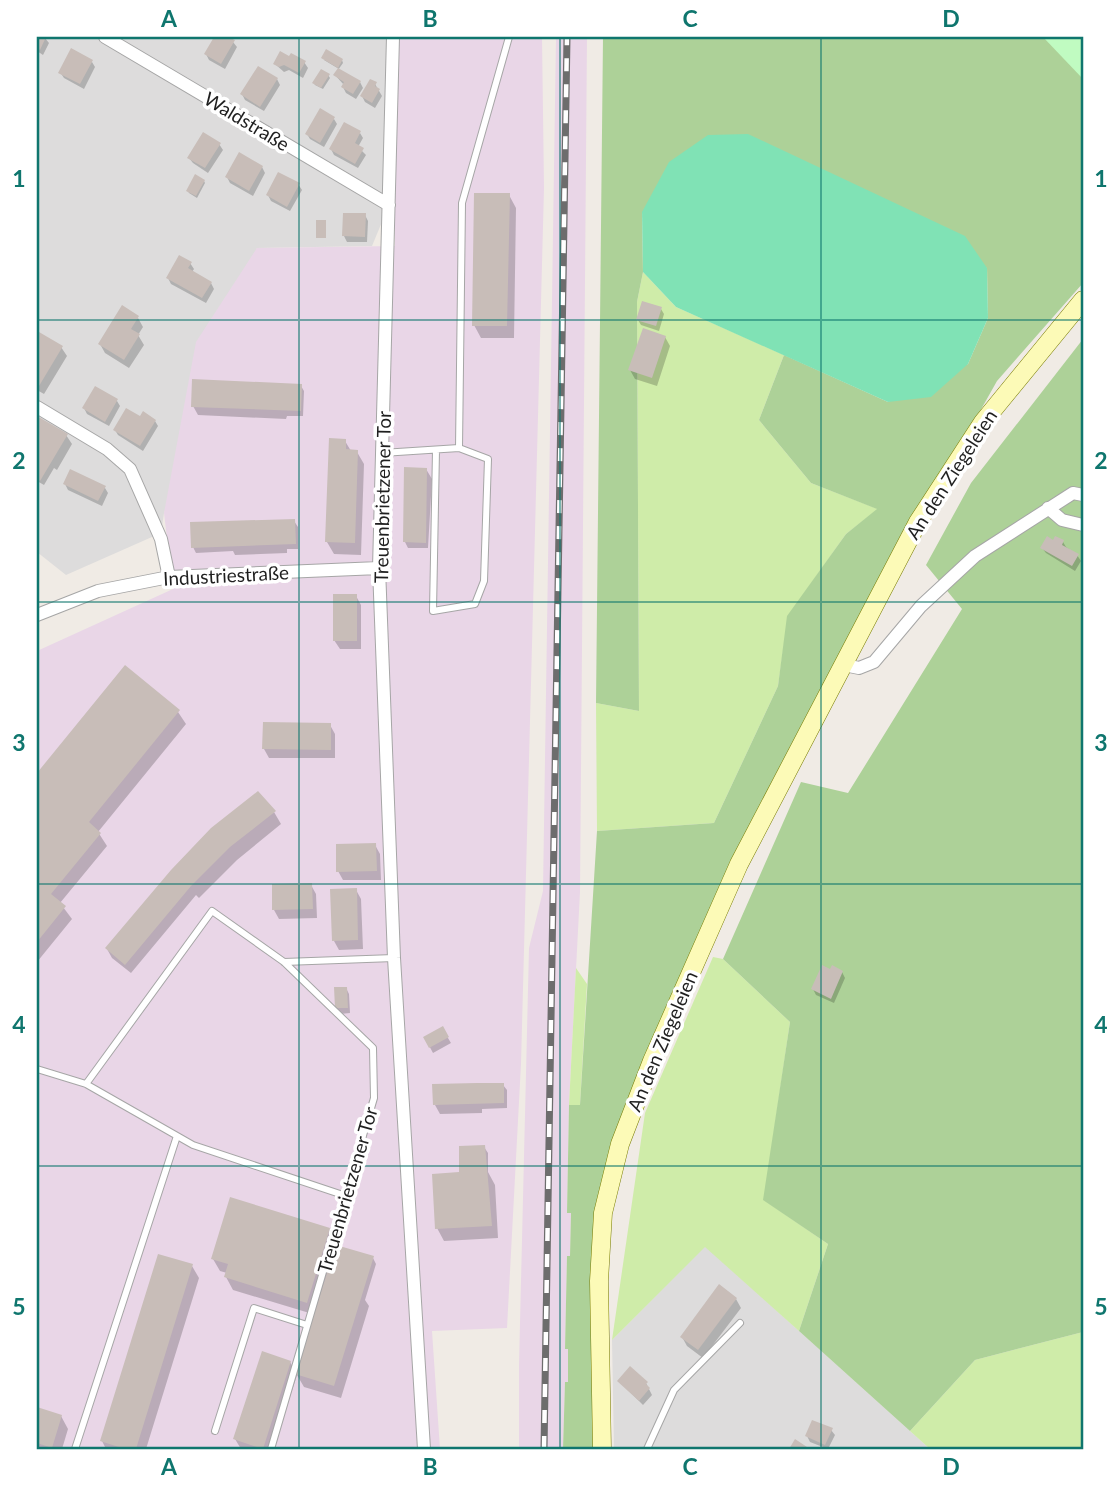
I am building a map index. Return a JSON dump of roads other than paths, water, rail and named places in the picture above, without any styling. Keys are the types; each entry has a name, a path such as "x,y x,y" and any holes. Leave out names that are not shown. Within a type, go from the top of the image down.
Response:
{"street":[{"name":"Waldstraße","path":"105,37 389,205"},
{"name":"Treuenbrietzener Tor","path":"393,37 379,568 394,958 424,1449"},
{"name":"An den Ziegeleien","path":"602,1449 599,1362 601,1247 607,1192 620,1144 652,1061 739,864 918,522 962,451 1003,394 1083,300"},
{"path":"37,407 107,449 130,469 161,539 169,577"},
{"path":"844,665 859,668 874,662 921,606 975,556 1073,493 1083,495"},
{"path":"1048,508 1062,520 1083,525"},
{"name":"Industriestraße","path":"37,615 98,591 169,577 379,568"}],"lane":[{"path":"459,448 462,203 509,37"},
{"path":"382,453 459,448 488,459 484,581 475,604 433,611 436,450"},
{"name":"Treuenbrietzener Tor","path":"86,1084 212,911 284,962 373,1048 374,1098 271,1449"},
{"path":"284,962 394,958"},
{"path":"37,1069 86,1084 193,1145 346,1196"},
{"path":"75,1449 177,1136"},
{"path":"215,1432 254,1308 307,1325"},
{"path":"647,1449 674,1390 740,1323"}],"railway":[{"path":"544,1449 567,37"}]}
